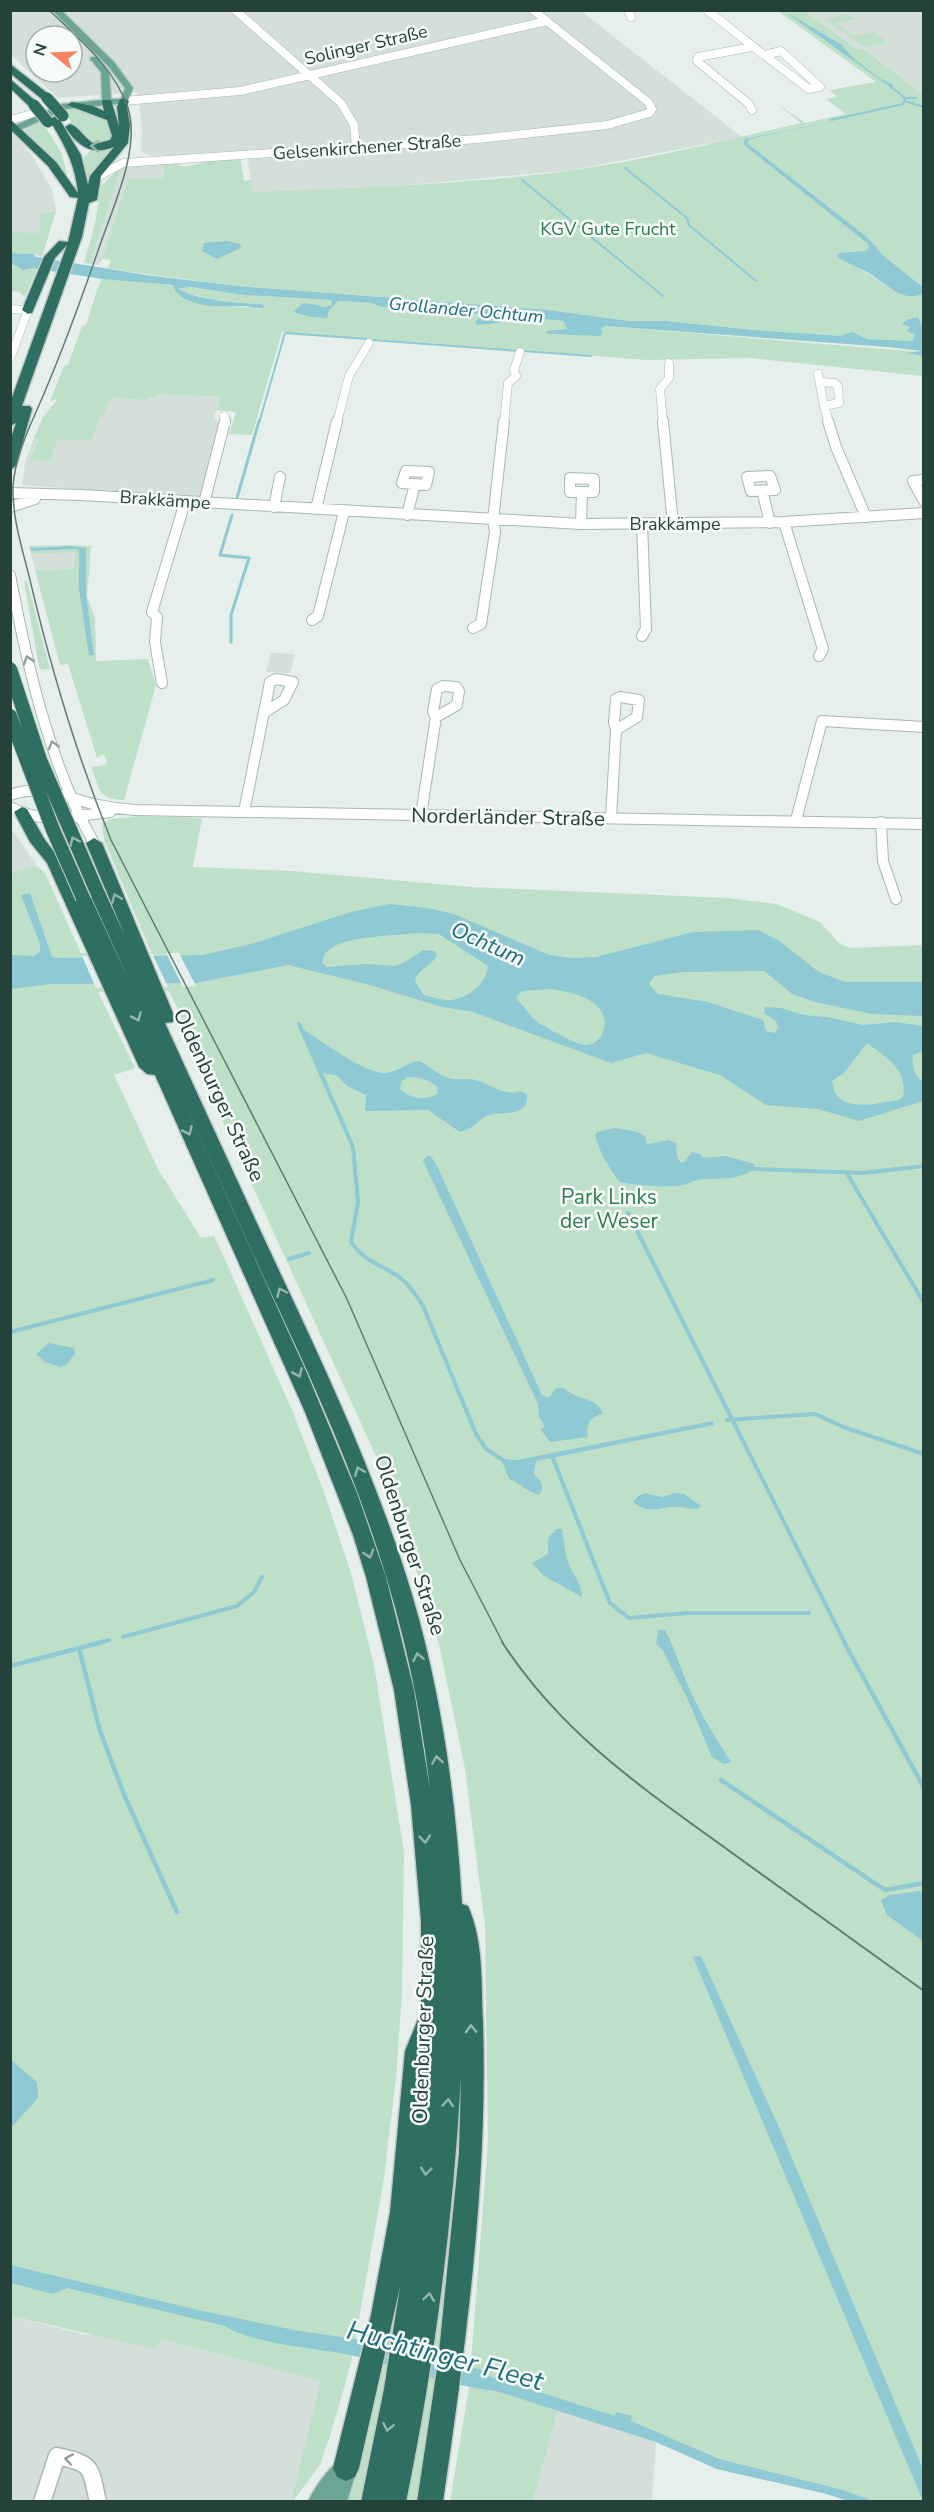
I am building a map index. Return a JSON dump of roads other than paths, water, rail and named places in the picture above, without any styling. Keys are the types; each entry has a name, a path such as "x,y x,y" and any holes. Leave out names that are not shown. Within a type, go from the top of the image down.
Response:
{"highway":[{"path":"10,67 39,104"},
{"path":"10,74 80,142 94,147 107,146 117,140 107,100"},
{"path":"10,82 55,119 72,145 80,164 84,198 81,217 10,391"},
{"path":"81,217 89,207 94,179 99,170 116,154 123,143 125,125 122,107 124,100"},
{"path":"72,105 89,108 110,118"},
{"path":"10,422 59,267 74,195 73,174 55,119"},
{"path":"12,127 26,136 58,172 74,195"},
{"path":"28,310 59,267"},
{"path":"10,466 22,422 65,296 59,267"},
{"name":"Oldenburger Straße","path":"10,669 40,760 91,896 171,1073 335,1413 365,1486 393,1564 412,1633 430,1714 442,1794 451,1880 454,1991 448,2098 434,2255 374,2502"},
{"name":"Oldenburger Straße","path":"10,716 53,830 91,896"},
{"path":"16,810 116,952 133,991 180,1050 171,1073"},
{"path":"94,843 116,952"},
{"name":"Oldenburger Straße","path":"171,1073 331,1448 376,1577 404,1692 419,1781 428,1861 434,2007 427,2161 409,2362 393,2502"},
{"path":"430,2502 450,2373 471,2153 473,2082 469,1946 451,1880"},
{"path":"346,2468 383,2314 402,2212 417,2051 434,2007"}],"main road":[{"path":"51,11 61,24"},
{"path":"51,11 118,71 129,88 124,100"},
{"path":"84,50 105,72 107,100"},
{"path":"12,127 39,104 107,100"},
{"path":"12,127 72,105 107,100"},
{"name":"Solinger Straße","path":"107,100 124,100"},
{"path":"319,2502 346,2468"},
{"path":"336,2502 346,2468"}],"street":[{"path":"235,10 334,96 349,114 355,131 356,148"},
{"path":"533,10 547,21"},
{"path":"707,10 752,47 809,89 820,87 781,51 762,54"},
{"name":"Solinger Straße","path":"124,100 228,93 547,21"},
{"name":"Gelsenkirchener Straße","path":"94,179 119,164 161,159 513,136 644,116 652,109 648,102 547,21"},
{"path":"752,47 698,57 697,61 749,104 752,110"},
{"path":"10,309 28,310 10,359"},
{"path":"316,509 346,382 352,365 363,357 369,344"},
{"path":"473,628 481,624 495,532 493,520 508,383 516,376 514,370 520,352"},
{"path":"669,363 669,378 660,389 673,524"},
{"path":"824,406 839,403 838,393 835,384 820,378 824,406 836,447 866,517"},
{"path":"204,503 226,424 224,416"},
{"path":"274,507 280,477"},
{"path":"924,480 913,481 924,501"},
{"path":"407,515 415,484"},
{"path":"762,490 770,523"},
{"path":"581,524 582,492"},
{"name":"Brakkämpe","path":"10,493 81,495 581,524 770,523 924,513"},
{"name":"Brakkämpe","path":"10,507 24,501 56,496"},
{"path":"162,683 155,642 157,617 152,612 185,502"},
{"path":"312,620 318,616 344,512"},
{"path":"784,522 823,648 819,656"},
{"path":"642,524 646,629 642,636"},
{"path":"10,575 23,643 61,774 78,815 94,843"},
{"path":"244,812 265,712"},
{"path":"420,815 436,717"},
{"path":"796,820 822,721 924,727"},
{"path":"611,818 616,730"},
{"name":"Norderländer Straße","path":"11,792 41,788 101,806 135,810 924,824"},
{"path":"11,792 16,810"},
{"name":"Norderländer Straße","path":"16,810 44,819 135,810"},
{"path":"94,843 92,828 100,813"},
{"path":"881,822 882,861 896,898"},
{"path":"42,2502 57,2456 81,2461 91,2470 98,2502"}],"water":[{"path":"784,11 842,45 852,57 879,78 893,85 893,89"},
{"path":"835,120 751,139 747,143 867,237 885,257 923,287 923,294 908,296 901,294 867,272 837,257 839,253 865,251 869,248 868,244 743,144 745,139"},
{"path":"227,241 240,244 241,248 217,259 202,251 204,243"},
{"name":"Grollander Ochtum","path":"10,253 34,254 36,257 146,275 238,286 548,310 630,321 666,321 840,336 852,332 867,339 912,341 915,335 907,331 910,327 902,324 906,320 918,317 923,329 923,356 906,353 922,351 887,347 605,326 601,329 600,336 547,334 547,331 567,329 563,321 486,314 489,321 500,323 477,325 475,322 481,316 480,314 417,306 382,307 371,303 338,301 329,311 327,318 311,317 293,312 303,303 323,307 332,305 331,300 244,295 190,287 178,288 195,296 262,304 265,307 202,304 184,298 177,293 173,285 102,279 32,268 23,270 11,263"},
{"path":"70,546 86,548 86,592 94,655 89,655 79,589 79,552 77,549 31,551 30,548"},
{"name":"Ochtum","path":"30,893 52,957 58,958 203,955 251,944 351,912 389,904 427,908 454,914 549,955 574,958 596,957 693,932 758,930 778,940 819,972 845,982 923,982 923,1016 872,1014 815,1002 792,994 764,971 683,972 654,976 649,984 658,994 708,1002 763,1020 766,1031 775,1033 778,1027 776,1021 764,1013 765,1007 781,1008 803,1015 827,1017 863,1025 895,1022 923,1026 923,1051 913,1055 913,1066 915,1073 923,1081 923,1101 859,1121 818,1109 766,1105 720,1075 646,1053 611,1063 473,1012 438,1006 370,985 288,965 196,983 50,984 11,989 11,955 34,956 40,952 40,944 21,895","holes":["417,933 439,934 488,966 481,983 465,996 452,1000 424,995 415,982 419,974 435,959 437,955 434,951 423,950 405,962 394,966 367,964 327,967 322,963 325,954 341,943","551,989 585,998 601,1011 605,1023 604,1030 598,1040 593,1043 587,1045 576,1043 535,1020 516,998 522,991","867,1043 888,1059 899,1072 904,1087 903,1097 895,1101 852,1104 839,1097 834,1090 832,1081 844,1073"]},
{"path":"301,1028 330,1048 375,1072 388,1073 419,1061 447,1078 476,1080 508,1092 520,1091 527,1094 527,1102 520,1110 489,1115 460,1132 428,1110 365,1111 366,1095 347,1086 336,1075 321,1073","holes":["407,1077 431,1082 438,1088 437,1094 422,1098 413,1097 404,1092 400,1089 401,1082"]},
{"path":"615,1128 638,1132 646,1137 648,1144 668,1140 676,1143 680,1162 684,1162 692,1152 700,1154 703,1158 726,1156 754,1164 755,1169 740,1176 697,1180 676,1186 636,1185 619,1182 603,1157 595,1136 597,1132"},
{"path":"427,1156 431,1156 438,1168 542,1395 549,1398 556,1388 564,1388 600,1408 603,1414 590,1422 587,1429 588,1437 550,1442 541,1430 545,1426 539,1417 538,1404 423,1161"},
{"path":"49,1343 74,1348 75,1354 66,1365 60,1367 45,1362 36,1354"},
{"path":"713,1421 714,1425 536,1461 534,1474 542,1486 539,1495 509,1479 501,1459 517,1460"},
{"path":"645,1493 662,1497 675,1493 684,1494 701,1506 697,1509 670,1507 645,1509 633,1502"},
{"path":"556,1529 562,1529 567,1558 580,1585 582,1597 544,1576 532,1563 548,1554 548,1538"},
{"path":"658,1630 665,1630 695,1701 731,1762 724,1764 712,1757 688,1700 663,1651 656,1643"},
{"path":"920,1891 923,1894 923,1941 887,1915 881,1900 890,1895"},
{"path":"701,1956 778,2125 923,2469 923,2501 693,1957"},
{"path":"11,2060 37,2082 38,2098 11,2128"},
{"path":"10,2265 198,2310 299,2331 355,2339 479,2369 491,2377 615,2416 616,2412 632,2416 631,2421 719,2459 843,2490 873,2501 849,2501 717,2469 656,2442 496,2391 460,2385 354,2356 252,2338 225,2326 67,2288 53,2294 11,2283"}],"waterway":[{"path":"891,87 904,98"},
{"path":"904,98 916,98"},
{"path":"831,120 903,104 905,101"},
{"path":"905,101 924,107"},
{"path":"625,168 687,218 689,225 756,281"},
{"path":"522,180 663,296"},
{"path":"259,423 285,333 367,339"},
{"path":"373,340 519,351"},
{"path":"523,351 591,356"},
{"path":"237,498 259,421"},
{"path":"231,642 231,615 249,558 220,555 232,515"},
{"path":"299,1024 353,1147 358,1202 351,1242 366,1258 402,1279 415,1294 423,1306 476,1434 486,1449 503,1460"},
{"path":"846,1172 862,1173 924,1166"},
{"path":"755,1169 846,1172"},
{"path":"846,1172 924,1303"},
{"path":"628,1213 732,1420"},
{"path":"289,1259 309,1253"},
{"path":"10,1332 213,1280"},
{"path":"732,1420 815,1414 846,1428 924,1454"},
{"path":"727,1420 732,1420"},
{"path":"732,1420 845,1643"},
{"path":"552,1456 610,1603 629,1618 688,1613 809,1613"},
{"path":"123,1637 237,1606 254,1592 262,1577"},
{"path":"97,1643 109,1640"},
{"path":"79,1648 103,1642"},
{"path":"844,1642 924,1788"},
{"path":"10,1666 79,1648"},
{"path":"79,1648 100,1731 125,1797 177,1912"},
{"path":"721,1780 885,1890 924,1883"}],"tram line":[{"path":"49,10 94,54 114,79 128,108 131,142 117,197 68,333 17,460 13,487 16,522 47,646 76,744 111,840 347,1299 460,1560 503,1643"},
{"path":"502,1642 550,1704 576,1731 634,1780 924,1991"}],"park label":[{"name":"KGV Gute Frucht","path":"608,229"},
{"name":"Park Links der Weser","path":"609,1209"}],"water label":[{"name":"Huchtinger Fleet","path":"445,2356"}]}
